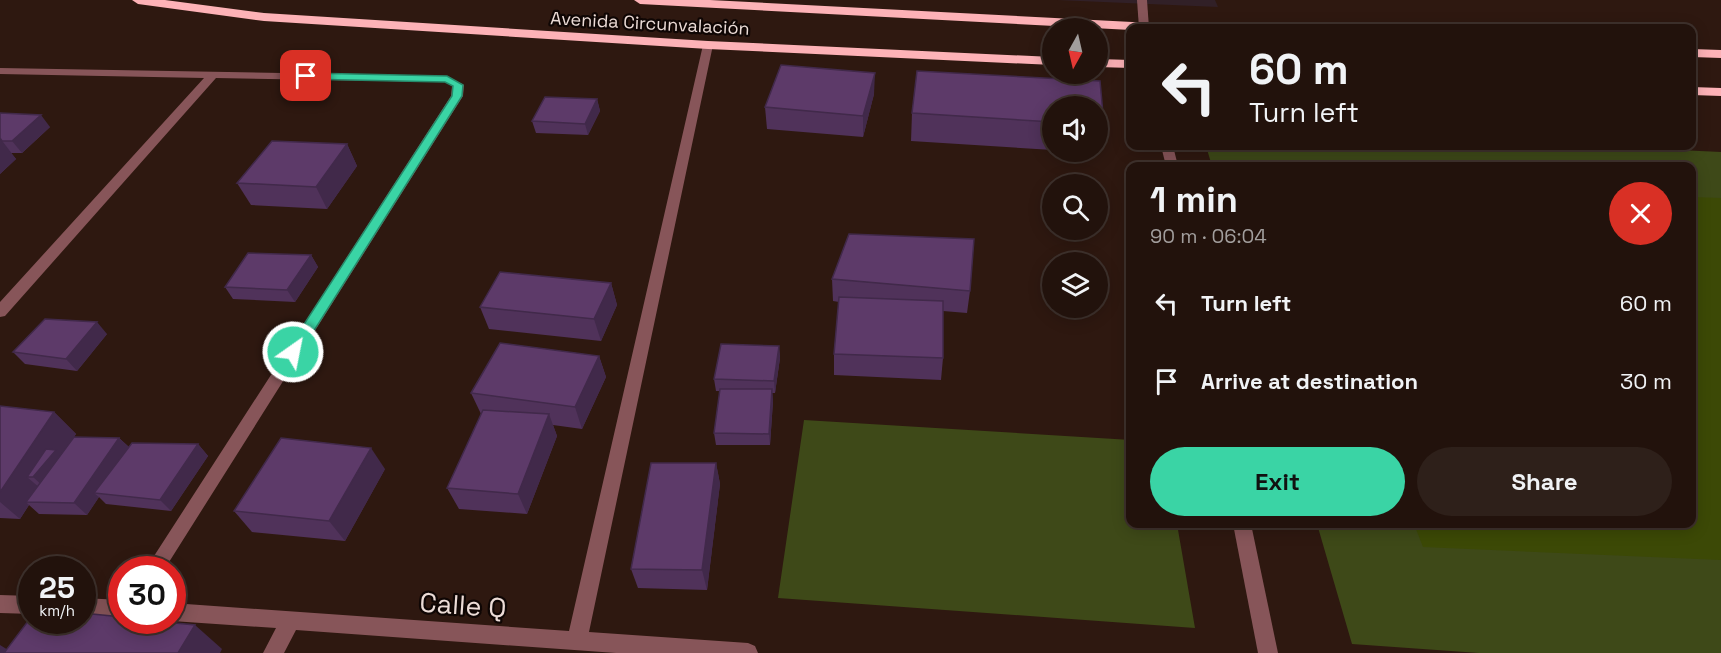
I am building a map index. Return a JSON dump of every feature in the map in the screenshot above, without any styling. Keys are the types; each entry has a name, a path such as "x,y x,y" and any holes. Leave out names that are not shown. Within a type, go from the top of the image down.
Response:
{"highway":[{"name":"Avenida Circunvalación","path":"138,0 264,17 708,45 1042,60"},
{"name":"Avenida Circunvalación","path":"640,0 1126,27"},
{"path":"1696,53 1721,54"},
{"path":"1108,63 1126,64"},
{"path":"1696,91 1721,92"}],"street":[{"path":"1142,0 1144,24"},
{"path":"577,641 708,45"},
{"path":"0,70 447,79 458,85 457,96 163,556"},
{"path":"0,312 213,75"},
{"path":"1243,528 1268,653"},
{"path":"0,604 18,605"},
{"name":"Calle Q","path":"186,613 748,653"},
{"path":"273,653 291,619"}],"shaded area":[{"path":"1057,0 1215,0 1218,7"}],"green space":[{"path":"1207,150 1679,150 1721,152 1721,653 1479,653 1352,644 1318,528 1696,528 1696,162 1211,162"},
{"path":"1696,197 1721,198 1721,560 1423,547 1416,528 1696,528"},
{"path":"804,420 1126,440 1126,528 1178,528 1195,628 778,598"}],"building":[{"path":"781,65 875,73 863,116 765,107"},
{"path":"917,71 1042,78 1042,84 1100,84 1101,96 1042,96 1042,121 912,113"},
{"path":"545,97 597,99 585,124 532,121"},
{"path":"0,113 41,115 12,141 2,141"},
{"path":"272,141 347,144 316,187 237,183"},
{"path":"849,234 974,239 970,291 832,279"},
{"path":"248,253 311,255 287,290 225,287"},
{"path":"500,272 611,283 594,319 480,307"},
{"path":"839,297 943,301 943,358 834,354"},
{"path":"45,319 97,322 66,359 13,352"},
{"path":"500,343 599,356 575,407 471,393"},
{"path":"721,344 779,346 774,381 714,379"},
{"path":"720,389 772,389 769,434 714,433"},
{"path":"0,406 54,412 0,492"},
{"path":"483,410 549,414 518,494 447,488"},
{"path":"74,437 119,438 74,503 26,502"},
{"path":"281,438 371,448 329,521 234,511"},
{"path":"132,443 198,444 160,500 94,493"},
{"path":"46,449 56,450 33,477 27,477"},
{"path":"651,463 716,463 702,570 631,569"},
{"path":"96,614 108,616 108,634 186,634 186,624 195,625 178,653 4,653 18,634 96,634"}],"route":[{"path":"293,352 457,96 458,85 447,79 306,76"}]}
